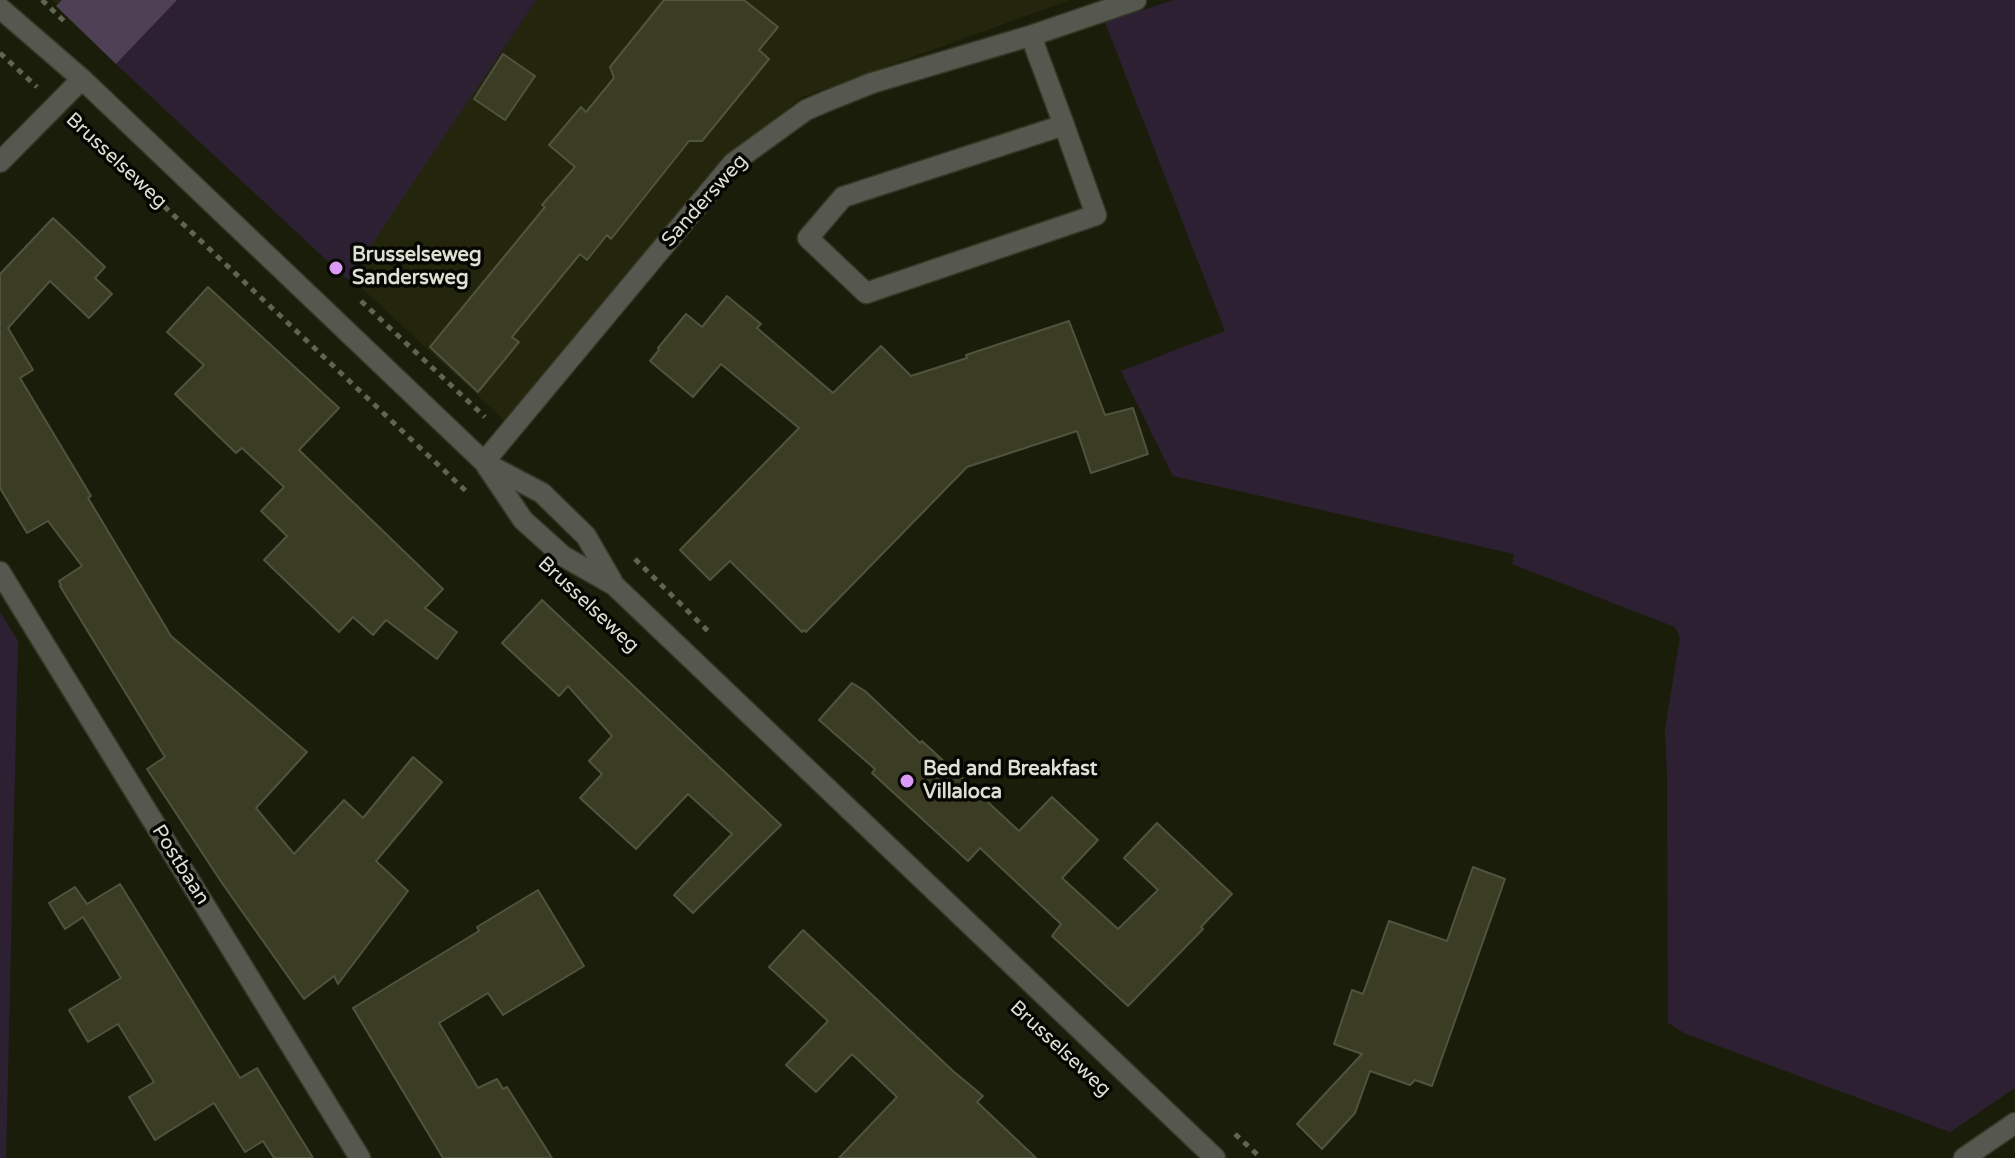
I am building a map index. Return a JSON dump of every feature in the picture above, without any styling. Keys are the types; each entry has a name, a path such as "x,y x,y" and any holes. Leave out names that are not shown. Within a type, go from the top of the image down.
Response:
{"street":[{"name":"Sandersweg","path":"484,462 733,163 806,110 872,83 1033,35 1136,0"},
{"name":"Brusselseweg","path":"0,8 82,79 484,462 523,520 563,556 614,585 1215,1158"},
{"path":"1033,35 1096,215 866,293 808,238 843,197 1064,125"},
{"path":"0,162 82,79"},
{"name":"Brusselseweg","path":"484,462 542,493 586,536 614,585"},
{"name":"Postbaan","path":"0,572 360,1158"},
{"path":"1964,1158 2015,1123"}],"path":[{"name":"Brusselseweg","path":"0,53 473,498"},
{"name":"Brusselseweg","path":"584,602 630,645"}],"shaded area":[{"path":"52,0 1070,0 802,97 719,163 507,423"},
{"path":"62,0 177,0 116,64 56,6"},
{"path":"177,0 536,0 348,280 116,64"},
{"path":"1174,0 2015,0 2015,1088 1950,1132 1686,1034 1668,1023 1665,729 1680,638 1675,627 1512,564 1514,554 1173,476 1121,371 1225,331 1105,22"},
{"path":"0,612 18,641 6,1158 0,1158"}],"building":[{"path":"664,0 744,0 778,27 759,50 769,59 702,141 689,141 611,239 607,235 587,260 580,254 512,337 519,342 478,392 430,347 575,167 549,145 581,107 586,112 614,78 610,67"},
{"path":"503,54 535,76 505,120 474,99"},
{"path":"53,218 105,267 95,278 112,294 89,318 50,281 8,328 33,370 20,378 171,636 307,752 256,808 294,854 344,800 363,818 413,757 442,782 376,861 408,891 338,984 334,976 304,999 147,769 165,757 60,586 59,581 82,566 48,521 27,533 0,488 0,274"},
{"path":"208,287 339,408 299,450 443,589 425,608 457,632 437,659 386,620 373,635 353,617 339,632 264,560 287,536 261,511 284,487 242,448 236,453 175,394 204,365 167,332"},
{"path":"727,296 761,324 757,328 833,393 881,346 911,376 1069,321 1105,415 1133,408 1148,454 1091,473 1077,431 967,467 806,632 802,632 730,561 710,580 680,550 799,428 721,364 693,397 650,361 686,314 702,327"},
{"path":"542,600 781,825 693,913 674,895 732,834 688,794 636,849 580,798 602,774 589,761 612,736 568,686 559,696 502,643"},
{"path":"852,683 865,691 920,743 922,741 1019,831 1052,797 1098,840 1062,878 1118,929 1158,890 1124,858 1157,823 1232,894 1201,927 1203,929 1128,1006 1052,936 1061,924 980,848 968,861 872,773 875,769 819,720"},
{"path":"1473,867 1505,879 1432,1086 1415,1080 1410,1085 1370,1071 1355,1113 1322,1149 1297,1124 1362,1054 1334,1044 1352,990 1363,994 1389,921 1447,941"},
{"path":"120,884 240,1078 257,1068 313,1158 274,1158 263,1141 245,1152 214,1103 155,1140 129,1097 154,1082 118,1024 88,1042 69,1010 121,978 83,917 65,929 49,903 75,887 87,904"},
{"path":"538,890 584,966 503,1015 488,993 439,1023 478,1088 497,1079 503,1089 507,1087 552,1158 443,1158 353,1008 479,931 477,927"},
{"path":"803,930 983,1096 977,1102 1036,1158 839,1158 897,1097 852,1054 816,1092 786,1065 828,1021 769,967"}],"place":[{"name":"Brusselseweg Sandersweg","path":"336,268"},
{"name":"Bed and Breakfast Villaloca","path":"907,781"}]}
